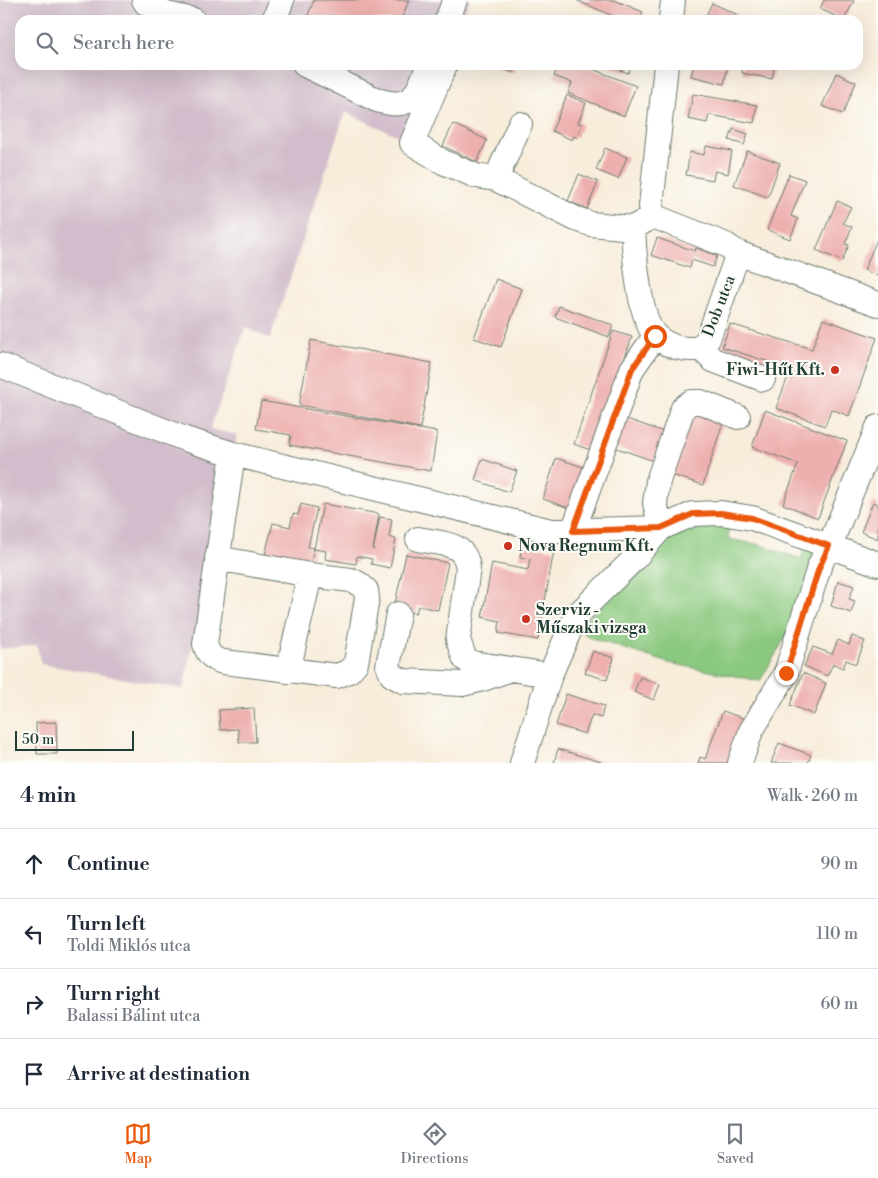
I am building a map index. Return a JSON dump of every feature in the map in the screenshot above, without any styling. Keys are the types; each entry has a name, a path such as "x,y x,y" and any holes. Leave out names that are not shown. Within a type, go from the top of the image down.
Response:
{"street":[{"path":"144,0 146,3 170,15"},
{"path":"276,15 282,0"},
{"path":"449,15 455,0"},
{"path":"672,15 673,0"},
{"path":"315,70 377,100 400,104 409,100 418,92 427,70"},
{"name":"Dob utca","path":"443,70 412,143 443,162 476,176 496,179 576,219 605,226 643,222 726,245 738,253 878,304"},
{"path":"562,531 632,369 655,336 648,322 641,296 634,251 643,222 651,206 665,70"},
{"path":"496,179 520,124"},
{"name":"Dob utca","path":"655,336 672,346 689,350 700,348 708,339 738,253"},
{"path":"700,348 713,360 763,379"},
{"path":"0,365 185,440 233,454 562,531 661,528 693,514 721,513 752,518 878,564"},
{"path":"661,528 655,503 658,481 683,408 691,402 700,402 738,417"},
{"path":"740,763 752,731 786,673 819,568 878,427"},
{"path":"217,558 310,575 351,580 359,584 366,590 367,598 356,663 349,671 337,676 217,661 207,652 205,644 217,558 233,454"},
{"path":"522,763 550,675 568,632 580,612 627,566 661,528"},
{"path":"418,539 454,546 462,551 467,558 468,568 458,640 465,659 472,663 550,675"},
{"path":"288,670 310,575"},
{"path":"398,614 388,666 392,676 403,681 462,684 510,670"}],"shaded area":[{"path":"0,0 470,0 463,15 15,15 15,70 440,70 409,141 345,112 270,339 246,327 210,429 237,435 183,689 41,664 37,645 0,649"}],"green space":[{"path":"704,524 729,528 728,539 761,545 801,559 805,548 819,553 799,610 760,681 669,663 591,638 578,629 660,546 679,532"}],"building":[{"path":"314,0 409,0 403,15 308,15"},
{"path":"576,0 614,0 643,12 642,15 611,15"},
{"path":"824,0 854,1 847,15 833,15 820,9"},
{"path":"712,3 738,15 706,15"},
{"path":"557,70 595,70 636,86 624,116 568,93 572,83 554,76"},
{"path":"693,70 727,70 724,84 691,76"},
{"path":"742,70 774,70 772,79 742,73"},
{"path":"836,73 856,82 843,114 822,106"},
{"path":"693,94 757,105 754,123 709,115 707,123 688,119"},
{"path":"567,95 586,103 578,123 582,124 577,138 574,136 572,140 552,131"},
{"path":"453,124 487,140 477,162 443,146"},
{"path":"733,129 748,134 744,145 729,140"},
{"path":"706,146 732,151 728,174 715,171 713,180 686,175 690,152 704,155"},
{"path":"605,148 627,157 618,179 596,170"},
{"path":"747,151 780,163 768,197 734,185"},
{"path":"579,174 598,182 587,209 568,201"},
{"path":"789,174 805,180 791,216 798,219 790,239 767,230"},
{"path":"837,201 851,207 843,223 852,227 845,244 849,245 842,261 816,250"},
{"path":"878,237 878,276 864,270"},
{"path":"657,238 695,251 696,248 717,256 713,267 692,260 690,268 651,255"},
{"path":"496,279 522,289 501,347 474,338"},
{"path":"559,306 613,325 609,337 555,317"},
{"name":"Fiwi-Hűt Kft.","path":"823,319 877,338 849,416 831,409 825,426 776,408 791,369 722,347 730,324 812,349"},
{"path":"613,331 632,337 593,451 574,444"},
{"path":"311,340 432,363 420,428 299,405"},
{"path":"261,401 437,432 431,471 289,445 291,435 256,429"},
{"path":"693,409 724,419 703,485 672,475"},
{"path":"765,410 847,441 818,518 783,504 798,464 752,447"},
{"path":"621,417 664,432 654,461 611,446"},
{"path":"556,458 583,467 569,508 543,499"},
{"path":"482,459 517,471 509,492 475,480"},
{"path":"873,502 878,504 878,539 861,532"},
{"path":"301,504 317,508 308,547 314,548 310,566 265,555 273,523 290,527 293,514 298,515"},
{"path":"323,504 379,514 373,550 380,517 392,519 389,537 396,539 390,568 371,564 372,559 357,556 356,564 325,559 326,551 314,549"},
{"path":"522,544 554,550 538,640 498,633 500,621 482,617 492,563 528,570 530,559 520,557"},
{"path":"406,554 448,563 438,610 418,606 416,613 394,608"},
{"path":"838,581 854,586 849,599 855,601 851,613 831,606"},
{"path":"852,636 865,641 856,664 846,660 843,668 833,664 827,676 804,666 813,647 832,654 838,640 849,645"},
{"path":"593,651 614,658 607,680 585,673"},
{"path":"803,673 826,683 814,715 790,705"},
{"path":"640,677 660,684 654,700 634,692"},
{"path":"566,694 604,706 601,718 592,715 585,734 556,725"},
{"path":"254,708 256,742 239,742 238,729 220,730 219,710"},
{"path":"723,711 745,719 729,763 698,763 700,757 705,759"},
{"path":"56,722 57,754 37,754 36,723"},
{"path":"779,743 811,755 808,763 771,763"},
{"path":"558,749 601,762 601,763 554,763"}],"place":[{"name":"Fiwi-Hűt Kft.","path":"835,370"},
{"name":"Nova Regnum Kft.","path":"508,546"},
{"name":"Szerviz - Műszaki vizsga","path":"526,619"}],"route":[{"path":"655,336 632,369 573,531 661,528 693,514 721,513 752,518 829,546 819,568 786,673"}]}
